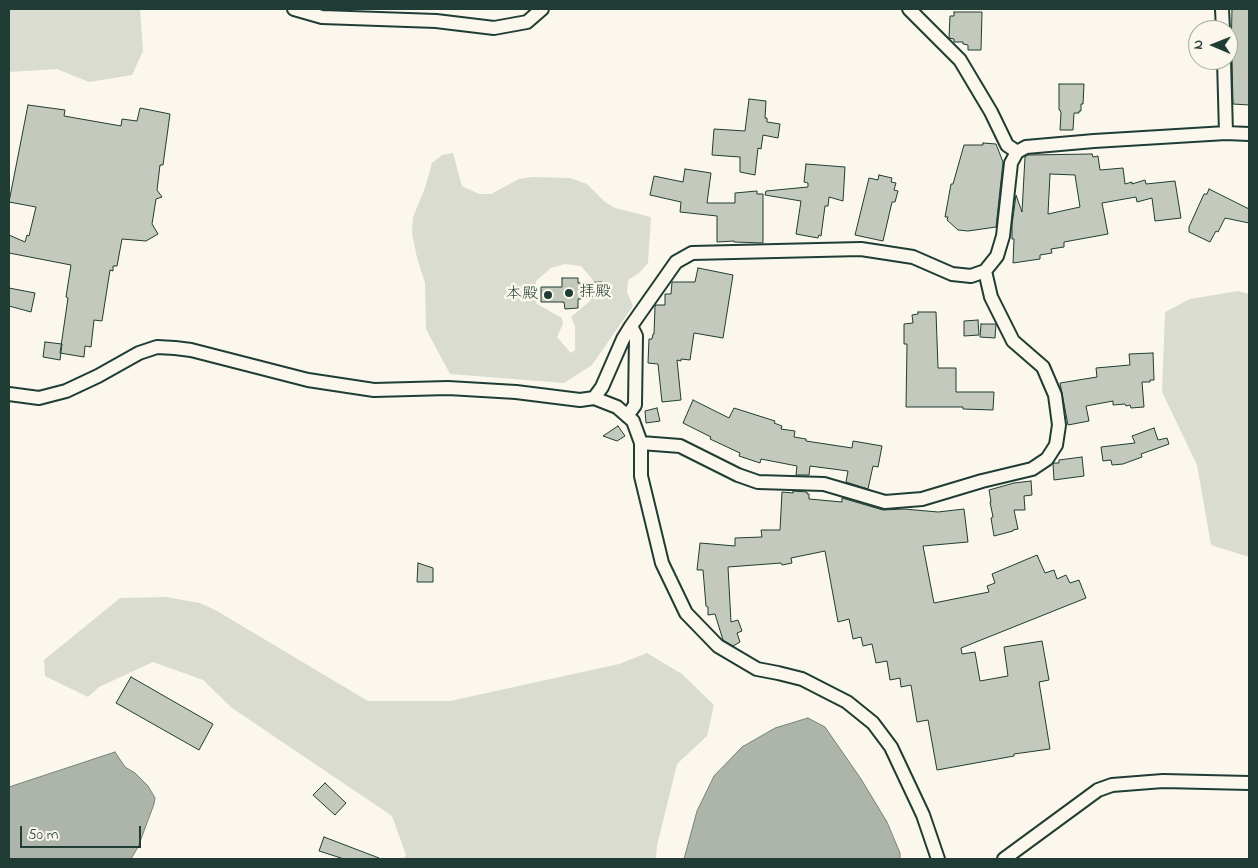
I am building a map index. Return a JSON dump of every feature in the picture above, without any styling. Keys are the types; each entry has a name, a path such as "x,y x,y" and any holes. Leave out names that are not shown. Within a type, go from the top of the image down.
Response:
{"street":[{"path":"294,9 322,17 436,21 494,28 527,22 542,9"},
{"path":"909,9 960,60 991,112 1007,145 1017,152"},
{"path":"1224,70 1226,133"},
{"path":"594,398 602,387 623,339 631,326 676,262 692,253 861,249 913,258 952,274 971,276 985,271 997,256 1003,236 1011,163 1017,152 1026,147 1226,133 1249,134"},
{"path":"641,443 680,446 738,475 758,482 824,484 885,502 922,499 982,480 1032,468 1047,458 1056,445 1059,424 1055,395 1043,367 1013,341 991,297 985,271"},
{"path":"627,416 635,405 636,336 631,326"},
{"path":"9,394 39,398 66,391 139,353 157,347 191,350 308,380 374,390 448,388 516,392 580,400 594,398 617,407 633,421 641,443 641,476 662,563 686,613 718,646 757,669 802,679 847,702 873,723 890,747 923,814 938,859"},
{"path":"1004,859 1098,790 1112,785 1163,781 1249,783"}],"shaded area":[{"path":"9,9 140,9 143,51 132,75 89,82 57,69 9,72"},
{"path":"453,153 462,186 479,194 491,194 519,179 532,177 570,178 587,184 605,202 615,208 651,217 648,263 639,273 628,280 627,292 633,306 592,365 564,383 450,374 426,329 425,283 412,233 413,217 425,188 432,163 442,155","holes":["565,264 581,266 598,286 590,301 571,317 575,326 575,350 571,353 557,337 563,324 562,318 537,304 534,296 536,281 551,268"]},
{"path":"1238,291 1249,294 1249,557 1211,545 1197,465 1162,392 1165,312 1190,299"},
{"path":"166,597 200,603 217,611 368,701 450,701 619,664 647,653 682,674 714,705 707,736 677,764 657,846 656,859 403,859 406,855 392,816 232,708 203,680 153,662 99,687 88,697 45,676 44,660 120,598"},
{"path":"808,718 825,727 861,779 887,822 900,853 900,859 684,859 697,811 714,776 742,747 775,728"},
{"path":"115,752 125,767 135,773 148,786 155,798 138,847 131,859 9,859 9,787"}],"building":[{"path":"1232,9 1249,9 1249,105 1233,104 1232,70 1238,70 1238,20 1232,20"},
{"path":"954,12 982,12 981,50 968,50 968,45 963,44 963,42 954,42 954,39 949,38 950,16 954,16"},
{"path":"1059,84 1084,84 1083,104 1081,104 1081,111 1079,113 1074,113 1073,130 1060,130"},
{"path":"749,99 766,101 765,118 767,118 767,122 780,124 778,138 763,135 761,149 758,148 755,175 740,172 740,157 712,155 714,129 745,131"},
{"path":"28,105 65,110 64,116 121,126 122,119 137,121 140,108 170,114 163,165 160,165 157,190 162,197 156,199 152,224 158,234 146,241 122,239 117,266 113,266 113,271 110,270 102,321 94,320 91,347 85,346 84,357 60,353 71,265 9,253 9,235 25,242 27,235 29,236 36,207 9,202"},
{"path":"983,143 996,144 1003,162 996,227 968,231 958,230 947,220 948,217 945,217 951,184 953,184 964,145 983,145"},
{"path":"1092,154 1093,157 1098,156 1100,170 1123,168 1125,184 1145,180 1146,184 1175,181 1181,218 1155,221 1152,198 1137,202 1136,197 1102,203 1108,234 1064,242 1064,247 1051,249 1052,253 1040,255 1040,259 1013,263 1014,239 1012,239 1012,225 1016,195 1022,212 1025,157 1028,155","holes":["1050,174 1075,175 1080,207 1048,214"]},
{"path":"806,164 845,167 843,201 829,197 828,206 825,206 821,236 819,235 818,238 796,234 801,201 765,195 766,191 808,187 808,183 804,182"},
{"path":"685,169 711,173 707,203 735,203 735,193 757,191 757,194 763,194 763,243 717,242 717,216 680,212 681,202 650,195 654,176 683,182"},
{"path":"879,175 892,178 891,182 896,183 894,190 898,191 895,202 892,202 883,241 855,235 869,178 878,180"},
{"path":"1209,189 1249,209 1249,223 1225,218 1210,242 1189,232 1189,227 1204,194 1207,194"},
{"path":"698,268 733,275 723,338 694,333 690,360 677,360 681,400 662,402 658,364 648,363 649,339 652,339 654,334 655,306 665,305 665,294 671,294 672,282 695,282"},
{"path":"562,278 578,278 578,283 602,282 603,296 581,297 581,299 578,299 578,308 565,309 564,302 541,302 541,287 562,287"},
{"path":"9,288 35,293 31,312 9,306"},
{"path":"918,312 936,312 938,368 956,368 956,392 994,392 993,410 963,409 963,407 906,407 907,344 904,344 904,324 913,323 912,315 918,314"},
{"path":"978,320 979,335 964,336 964,321"},
{"path":"981,324 996,324 995,338 980,337"},
{"path":"45,342 62,344 60,360 43,357"},
{"path":"1153,353 1154,380 1142,382 1144,407 1131,408 1130,405 1126,406 1125,404 1113,405 1113,401 1086,406 1089,421 1068,425 1060,383 1097,377 1096,368 1130,365 1129,354"},
{"path":"693,400 729,418 734,408 775,421 774,423 782,426 781,429 795,431 794,437 806,439 806,441 852,448 853,441 882,446 878,467 873,466 868,489 846,482 848,471 810,466 809,475 796,475 797,466 761,459 760,463 739,456 740,453 710,439 711,437 683,423"},
{"path":"657,408 660,421 646,423 645,411"},
{"path":"618,426 625,436 617,441 603,436"},
{"path":"1154,428 1158,440 1167,438 1169,444 1141,454 1142,457 1123,464 1112,465 1111,460 1103,461 1101,447 1135,443 1132,436"},
{"path":"1082,457 1084,476 1054,480 1054,463 1059,463 1059,460"},
{"path":"1031,481 1032,495 1024,496 1025,510 1014,510 1018,529 994,536 989,490 1014,483"},
{"path":"793,491 807,492 809,499 842,502 842,498 883,510 904,509 938,512 964,509 968,542 923,546 934,603 989,592 987,586 995,583 992,574 1037,555 1045,573 1054,570 1057,579 1066,575 1070,583 1079,580 1086,598 961,648 962,654 975,652 980,681 1008,676 1004,647 1042,641 1049,680 1039,682 1050,749 1014,754 1014,756 937,770 928,720 917,722 911,685 901,687 900,678 890,680 887,661 876,663 872,644 863,646 861,637 853,639 849,619 838,622 825,551 791,558 792,563 782,565 781,563 728,567 731,622 738,620 742,631 737,633 740,642 733,646 723,640 715,614 708,615 703,570 697,570 700,543 735,546 735,538 762,537 761,530 780,530 782,492 793,493"},
{"path":"418,563 433,568 433,582 417,582"},
{"path":"131,677 213,724 199,750 116,703"},
{"path":"325,783 346,803 335,815 313,795"},
{"path":"324,837 379,859 344,859 319,851"}],"place":[{"name":"拝殿","path":"569,293"},
{"name":"本殿","path":"548,295"}]}
